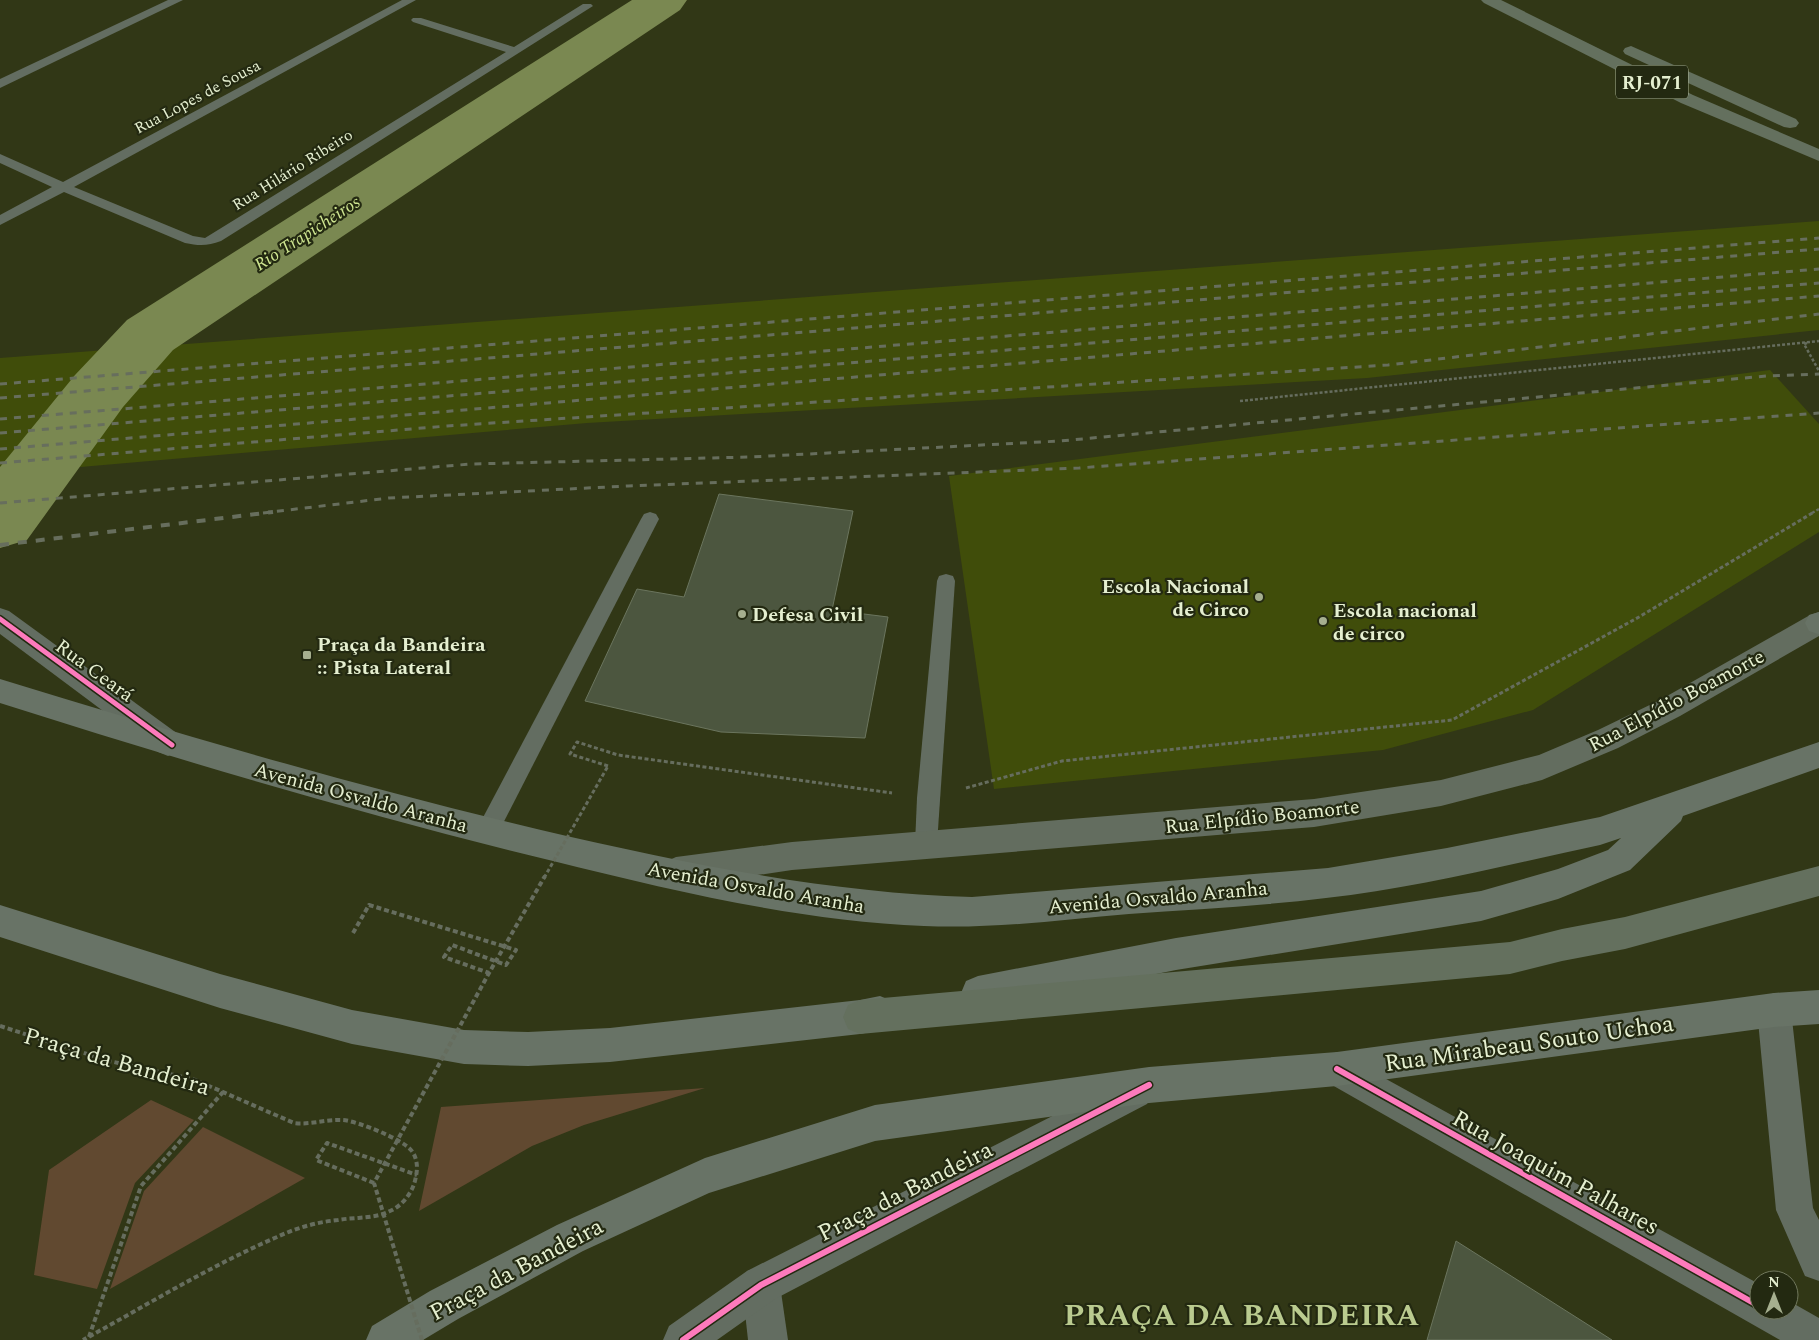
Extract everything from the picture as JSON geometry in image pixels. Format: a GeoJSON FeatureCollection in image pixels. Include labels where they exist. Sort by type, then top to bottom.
{"type":"FeatureCollection","features":[{"type":"Feature","properties":{"kind":"highway","name":"RJ-071"},"geometry":{"type":"LineString","coordinates":[[1489,0],[1687,99],[1819,156]]}},
{"type":"Feature","properties":{"kind":"highway","name":"RJ-071"},"geometry":{"type":"LineString","coordinates":[[1617,44],[1804,130]]}},
{"type":"Feature","properties":{"kind":"highway"},"geometry":{"type":"LineString","coordinates":[[860,1017],[1510,958],[1625,932],[1819,881]]}},
{"type":"Feature","properties":{"kind":"main road","name":"Rua Elpídio Boamorte"},"geometry":{"type":"LineString","coordinates":[[667,873],[792,856],[1314,813],[1450,790],[1542,767],[1608,739],[1670,708],[1819,623]]}},
{"type":"Feature","properties":{"kind":"main road","name":"Avenida Osvaldo Aranha"},"geometry":{"type":"LineString","coordinates":[[0,691],[172,745],[487,832],[667,873],[814,901],[920,912],[972,912],[1328,883],[1447,863],[1600,831],[1819,755]]}},
{"type":"Feature","properties":{"kind":"main road"},"geometry":{"type":"LineString","coordinates":[[0,921],[220,992],[352,1027],[464,1048],[528,1050],[610,1044],[860,1017],[1176,954],[1481,906],[1558,884],[1619,860],[1675,806]]}},
{"type":"Feature","properties":{"kind":"main road","name":"Rua Mirabeau Souto Uchoa"},"geometry":{"type":"LineString","coordinates":[[1149,1085],[1337,1069],[1774,1010],[1819,1007]]}},
{"type":"Feature","properties":{"kind":"main road","name":"Praça da Bandeira"},"geometry":{"type":"LineString","coordinates":[[386,1340],[444,1306],[570,1238],[706,1176],[876,1123],[1149,1085]]}},
{"type":"Feature","properties":{"kind":"street","name":"Rua Ceará"},"geometry":{"type":"LineString","coordinates":[[0,619],[172,745]]}},
{"type":"Feature","properties":{"kind":"street"},"geometry":{"type":"LineString","coordinates":[[1774,1010],[1795,1210],[1819,1262]]}},
{"type":"Feature","properties":{"kind":"street","name":"Rua Joaquim Palhares"},"geometry":{"type":"LineString","coordinates":[[1337,1069],[1749,1300]]}},
{"type":"Feature","properties":{"kind":"street","name":"Praça da Bandeira"},"geometry":{"type":"LineString","coordinates":[[683,1340],[760,1285],[1149,1085]]}},
{"type":"Feature","properties":{"kind":"street"},"geometry":{"type":"LineString","coordinates":[[760,1285],[768,1340]]}},
{"type":"Feature","properties":{"kind":"street"},"geometry":{"type":"LineString","coordinates":[[1784,1320],[1819,1340]]}},
{"type":"Feature","properties":{"kind":"lane"},"geometry":{"type":"LineString","coordinates":[[0,84],[177,0]]}},
{"type":"Feature","properties":{"kind":"lane","name":"Rua Lopes de Sousa"},"geometry":{"type":"LineString","coordinates":[[0,221],[410,0]]}},
{"type":"Feature","properties":{"kind":"lane","name":"Rua Hilário Ribeiro"},"geometry":{"type":"LineString","coordinates":[[0,158],[63,187],[190,240],[206,242],[216,238],[587,6]]}},
{"type":"Feature","properties":{"kind":"lane"},"geometry":{"type":"LineString","coordinates":[[417,20],[515,51]]}},
{"type":"Feature","properties":{"kind":"lane"},"geometry":{"type":"LineString","coordinates":[[487,832],[650,519]]}},
{"type":"Feature","properties":{"kind":"lane"},"geometry":{"type":"LineString","coordinates":[[926,844],[946,581]]}},
{"type":"Feature","properties":{"kind":"path"},"geometry":{"type":"LineString","coordinates":[[1819,341],[1804,344],[1819,371]]}},
{"type":"Feature","properties":{"kind":"path"},"geometry":{"type":"LineString","coordinates":[[1240,401],[1819,341]]}},
{"type":"Feature","properties":{"kind":"path"},"geometry":{"type":"LineString","coordinates":[[422,1340],[374,1183],[489,973],[608,766],[570,754],[577,742],[618,755],[928,798],[1062,761],[1452,720],[1639,617],[1819,509]]}},
{"type":"Feature","properties":{"kind":"path"},"geometry":{"type":"LineString","coordinates":[[353,932],[369,905],[516,950],[506,965],[452,945],[444,956],[489,973]]}},
{"type":"Feature","properties":{"kind":"path"},"geometry":{"type":"LineString","coordinates":[[89,1337],[141,1186],[223,1092]]}},
{"type":"Feature","properties":{"kind":"path"},"geometry":{"type":"LineString","coordinates":[[83,1340],[183,1284],[288,1232],[317,1223],[369,1217],[392,1211],[410,1193],[417,1175],[327,1143],[316,1160],[374,1183]]}},
{"type":"Feature","properties":{"kind":"shaded area"},"geometry":{"type":"Polygon","coordinates":[[[1819,221],[1819,330],[1367,378],[587,423],[0,474],[0,358],[1819,221]]]}},
{"type":"Feature","properties":{"kind":"shaded area","name":"Escola nacional de circo"},"geometry":{"type":"Polygon","coordinates":[[[1770,370],[1819,424],[1819,532],[1533,710],[1383,750],[994,789],[949,476],[1770,370]]]}},
{"type":"Feature","properties":{"kind":"shaded area"},"geometry":{"type":"Polygon","coordinates":[[[705,1088],[584,1125],[532,1146],[419,1211],[441,1107],[705,1088]]]}},
{"type":"Feature","properties":{"kind":"shaded area"},"geometry":{"type":"Polygon","coordinates":[[[151,1100],[194,1120],[135,1183],[97,1289],[34,1275],[49,1170],[151,1100]]]}},
{"type":"Feature","properties":{"kind":"shaded area"},"geometry":{"type":"Polygon","coordinates":[[[203,1127],[305,1178],[110,1289],[144,1191],[203,1127]]]}},
{"type":"Feature","properties":{"kind":"building","name":"Defesa Civil"},"geometry":{"type":"Polygon","coordinates":[[[719,494],[853,511],[832,610],[888,617],[865,738],[721,732],[585,701],[637,589],[684,597],[719,494]]]}},
{"type":"Feature","properties":{"kind":"building"},"geometry":{"type":"Polygon","coordinates":[[[1456,1241],[1612,1340],[1427,1340],[1456,1241]]]}},
{"type":"Feature","properties":{"kind":"waterway","name":"Rio Trapicheiros"},"geometry":{"type":"LineString","coordinates":[[0,520],[99,391],[150,335],[664,0]]}},
{"type":"Feature","properties":{"kind":"railway"},"geometry":{"type":"LineString","coordinates":[[0,384],[1819,238]]}},
{"type":"Feature","properties":{"kind":"railway"},"geometry":{"type":"LineString","coordinates":[[0,398],[1819,249]]}},
{"type":"Feature","properties":{"kind":"railway"},"geometry":{"type":"LineString","coordinates":[[0,419],[1819,269]]}},
{"type":"Feature","properties":{"kind":"railway"},"geometry":{"type":"LineString","coordinates":[[0,433],[1819,283]]}},
{"type":"Feature","properties":{"kind":"railway"},"geometry":{"type":"LineString","coordinates":[[0,449],[1819,296]]}},
{"type":"Feature","properties":{"kind":"railway"},"geometry":{"type":"LineString","coordinates":[[0,463],[447,426],[1388,365],[1819,314]]}},
{"type":"Feature","properties":{"kind":"railway"},"geometry":{"type":"LineString","coordinates":[[0,503],[471,464],[750,457],[1060,441],[1766,376],[1819,374]]}},
{"type":"Feature","properties":{"kind":"railway"},"geometry":{"type":"LineString","coordinates":[[263,513],[389,498],[628,486],[1079,468],[1819,413]]}},
{"type":"Feature","properties":{"kind":"railway"},"geometry":{"type":"LineString","coordinates":[[0,545],[273,512]]}},
{"type":"Feature","properties":{"kind":"cycle path"},"geometry":{"type":"LineString","coordinates":[[0,619],[172,745]]}},
{"type":"Feature","properties":{"kind":"cycle path"},"geometry":{"type":"LineString","coordinates":[[1337,1069],[1749,1300]]}},
{"type":"Feature","properties":{"kind":"cycle path"},"geometry":{"type":"LineString","coordinates":[[683,1340],[761,1285],[1149,1085]]}},
{"type":"Feature","properties":{"kind":"place","name":"Escola Nacional de Circo"},"geometry":{"type":"Point","coordinates":[1259,597]}},
{"type":"Feature","properties":{"kind":"place","name":"Defesa Civil"},"geometry":{"type":"Point","coordinates":[742,614]}},
{"type":"Feature","properties":{"kind":"place","name":"Escola nacional de circo"},"geometry":{"type":"Point","coordinates":[1323,621]}},
{"type":"Feature","properties":{"kind":"place","name":"Praça da Bandeira :: Pista Lateral"},"geometry":{"type":"Point","coordinates":[307,655]}},
{"type":"Feature","properties":{"kind":"district","name":"PRAÇA DA BANDEIRA"},"geometry":{"type":"Point","coordinates":[1242,1315]}}]}
